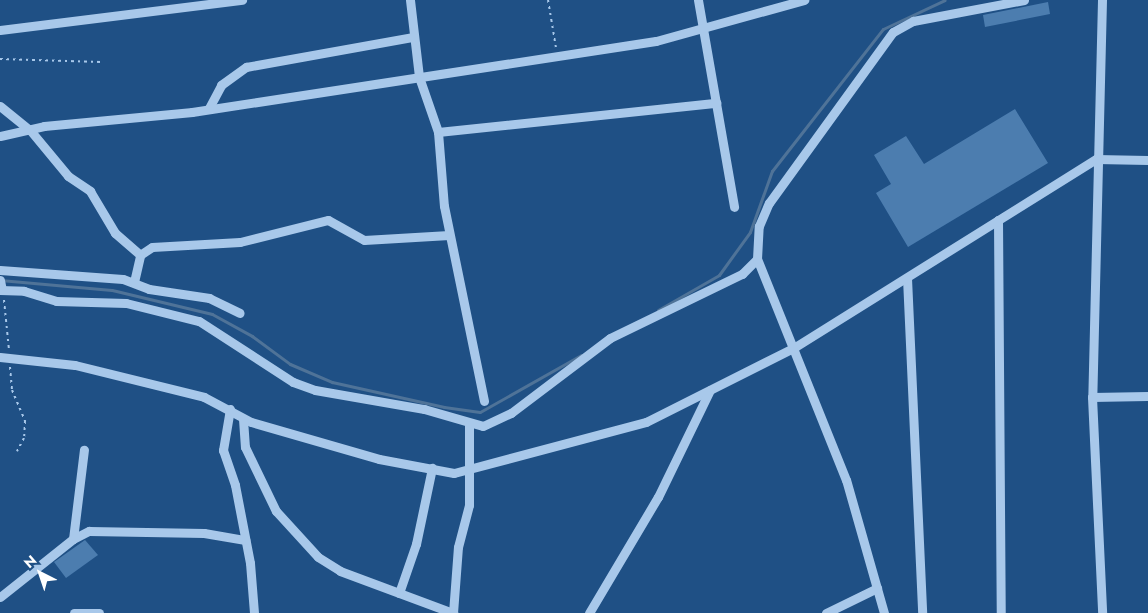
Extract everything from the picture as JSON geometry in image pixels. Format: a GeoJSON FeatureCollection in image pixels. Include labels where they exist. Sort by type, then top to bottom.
{"type":"FeatureCollection","features":[{"type":"Feature","properties":{"kind":"street"},"geometry":{"type":"LineString","coordinates":[[0,30],[242,0]]}},
{"type":"Feature","properties":{"kind":"street"},"geometry":{"type":"LineString","coordinates":[[410,0],[419,77],[438,132],[449,235],[484,401]]}},
{"type":"Feature","properties":{"kind":"street"},"geometry":{"type":"LineString","coordinates":[[698,0],[734,207]]}},
{"type":"Feature","properties":{"kind":"street"},"geometry":{"type":"LineString","coordinates":[[0,136],[30,130],[209,108],[556,55],[704,29],[804,0]]}},
{"type":"Feature","properties":{"kind":"street"},"geometry":{"type":"LineString","coordinates":[[884,613],[846,480],[795,346],[757,259],[759,226],[769,203],[893,32],[913,21],[1024,0]]}},
{"type":"Feature","properties":{"kind":"street"},"geometry":{"type":"LineString","coordinates":[[1102,0],[1096,159],[1092,397],[1102,613]]}},
{"type":"Feature","properties":{"kind":"street"},"geometry":{"type":"LineString","coordinates":[[209,108],[221,85],[246,66],[413,37]]}},
{"type":"Feature","properties":{"kind":"street"},"geometry":{"type":"LineString","coordinates":[[438,132],[716,103]]}},
{"type":"Feature","properties":{"kind":"street"},"geometry":{"type":"LineString","coordinates":[[0,106],[30,130],[68,176],[90,191],[115,233],[140,255]]}},
{"type":"Feature","properties":{"kind":"street"},"geometry":{"type":"LineString","coordinates":[[4,357],[75,365],[210,398],[243,418],[379,459],[454,472],[468,466],[639,424],[795,346],[1096,159],[1148,160]]}},
{"type":"Feature","properties":{"kind":"street"},"geometry":{"type":"LineString","coordinates":[[140,255],[163,245],[223,245],[266,238],[332,220],[364,240],[449,235]]}},
{"type":"Feature","properties":{"kind":"street"},"geometry":{"type":"LineString","coordinates":[[998,220],[1002,613]]}},
{"type":"Feature","properties":{"kind":"street"},"geometry":{"type":"LineString","coordinates":[[134,282],[140,255]]}},
{"type":"Feature","properties":{"kind":"street"},"geometry":{"type":"LineString","coordinates":[[0,280],[1,290],[24,291],[56,301],[126,303],[199,321],[293,382],[315,390],[424,409],[469,425],[483,426],[504,416],[610,338],[742,274],[757,259]]}},
{"type":"Feature","properties":{"kind":"street"},"geometry":{"type":"LineString","coordinates":[[0,270],[29,268],[66,277],[134,282],[149,289],[210,298],[240,313]]}},
{"type":"Feature","properties":{"kind":"street"},"geometry":{"type":"LineString","coordinates":[[907,278],[922,613]]}},
{"type":"Feature","properties":{"kind":"street"},"geometry":{"type":"LineString","coordinates":[[589,613],[658,497],[710,390]]}},
{"type":"Feature","properties":{"kind":"street"},"geometry":{"type":"LineString","coordinates":[[1092,397],[1148,396]]}},
{"type":"Feature","properties":{"kind":"street"},"geometry":{"type":"LineString","coordinates":[[230,409],[223,450],[235,485],[245,540],[254,613]]}},
{"type":"Feature","properties":{"kind":"street"},"geometry":{"type":"LineString","coordinates":[[243,418],[245,447],[276,511],[293,533],[340,571],[453,613],[458,546],[469,505],[469,425]]}},
{"type":"Feature","properties":{"kind":"street"},"geometry":{"type":"LineString","coordinates":[[73,539],[84,450]]}},
{"type":"Feature","properties":{"kind":"street"},"geometry":{"type":"LineString","coordinates":[[399,594],[416,544],[432,468]]}},
{"type":"Feature","properties":{"kind":"street"},"geometry":{"type":"LineString","coordinates":[[0,597],[73,539],[89,531],[204,533],[245,540]]}},
{"type":"Feature","properties":{"kind":"street"},"geometry":{"type":"LineString","coordinates":[[826,613],[877,588]]}},
{"type":"Feature","properties":{"kind":"street"},"geometry":{"type":"LineString","coordinates":[[74,613],[99,613]]}},
{"type":"Feature","properties":{"kind":"path"},"geometry":{"type":"LineString","coordinates":[[548,0],[556,55]]}},
{"type":"Feature","properties":{"kind":"path"},"geometry":{"type":"LineString","coordinates":[[0,59],[101,62]]}},
{"type":"Feature","properties":{"kind":"path"},"geometry":{"type":"LineString","coordinates":[[1,290],[4,357],[12,390],[25,422],[24,438],[16,452]]}},
{"type":"Feature","properties":{"kind":"building"},"geometry":{"type":"Polygon","coordinates":[[[1048,2],[1050,14],[985,27],[983,15],[1048,2]]]}},
{"type":"Feature","properties":{"kind":"building"},"geometry":{"type":"Polygon","coordinates":[[[1015,109],[1048,163],[908,247],[876,193],[891,184],[874,155],[906,136],[924,164],[1015,109]]]}},
{"type":"Feature","properties":{"kind":"building"},"geometry":{"type":"Polygon","coordinates":[[[85,540],[98,555],[66,578],[54,562],[85,540]]]}},
{"type":"Feature","properties":{"kind":"waterway"},"geometry":{"type":"LineString","coordinates":[[658,310],[719,275],[750,232],[772,171],[883,29],[945,0]]}},
{"type":"Feature","properties":{"kind":"waterway"},"geometry":{"type":"LineString","coordinates":[[0,280],[112,290],[212,314],[252,336],[290,364],[332,382],[444,407],[480,412],[581,355]]}}]}
